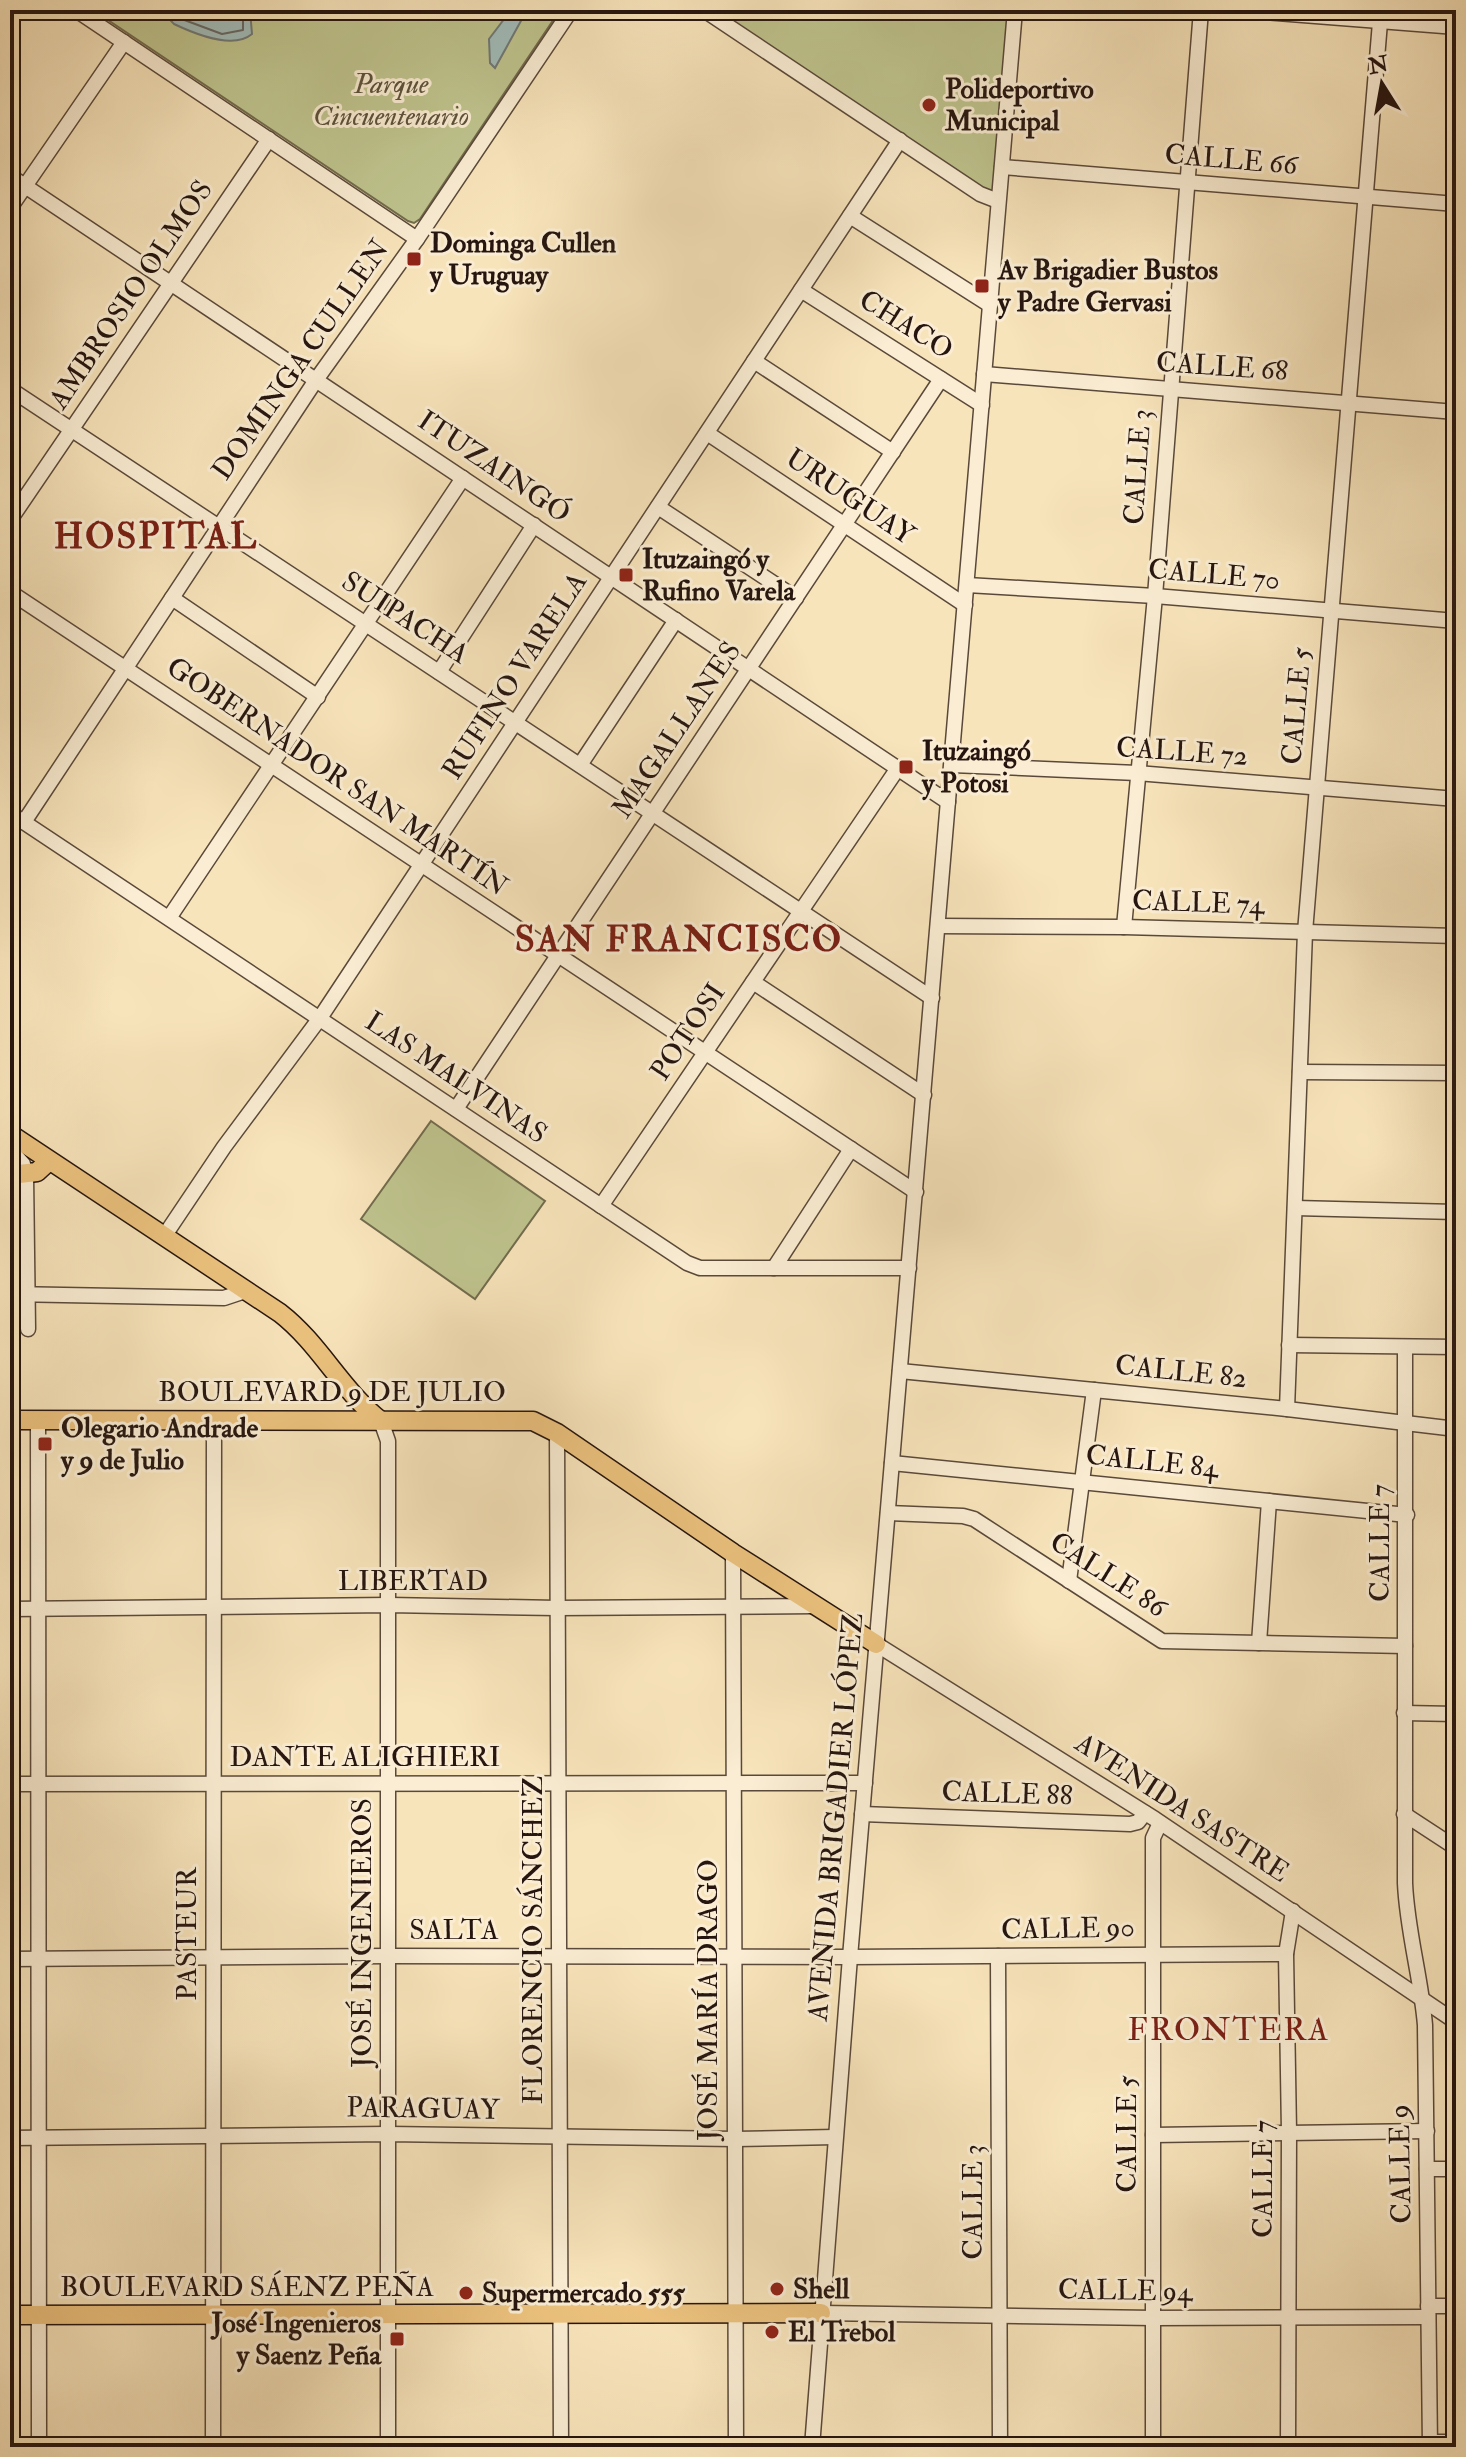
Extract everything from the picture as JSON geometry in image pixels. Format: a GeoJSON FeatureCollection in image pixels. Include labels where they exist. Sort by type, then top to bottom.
{"type":"FeatureCollection","features":[{"type":"Feature","properties":{"kind":"main road"},"geometry":{"type":"LineString","coordinates":[[15,1147],[49,1161],[248,1290],[296,1326],[358,1403],[381,1421]]}},
{"type":"Feature","properties":{"kind":"main road"},"geometry":{"type":"LineString","coordinates":[[18,1175],[37,1172],[49,1161]]}},
{"type":"Feature","properties":{"kind":"main road","name":"BOULEVARD 9 DE JULIO"},"geometry":{"type":"LineString","coordinates":[[10,1420],[533,1421],[557,1433],[733,1553],[876,1644]]}},
{"type":"Feature","properties":{"kind":"main road","name":"BOULEVARD SÁENZ PEÑA"},"geometry":{"type":"LineString","coordinates":[[10,2315],[821,2313]]}},
{"type":"Feature","properties":{"kind":"street"},"geometry":{"type":"LineString","coordinates":[[76,10],[417,239]]}},
{"type":"Feature","properties":{"kind":"street","name":"DOMINGA CULLEN"},"geometry":{"type":"LineString","coordinates":[[24,822],[316,380],[417,239],[571,10]]}},
{"type":"Feature","properties":{"kind":"street"},"geometry":{"type":"LineString","coordinates":[[704,10],[980,194],[998,201]]}},
{"type":"Feature","properties":{"kind":"street","name":"AVENIDA BRIGADIER LÓPEZ"},"geometry":{"type":"LineString","coordinates":[[812,2447],[876,1644],[1015,10]]}},
{"type":"Feature","properties":{"kind":"street","name":"CALLE 3"},"geometry":{"type":"LineString","coordinates":[[1124,927],[1155,596],[1201,10]]}},
{"type":"Feature","properties":{"kind":"street"},"geometry":{"type":"LineString","coordinates":[[1239,10],[1380,16],[1456,27]]}},
{"type":"Feature","properties":{"kind":"street","name":"CALLE 5"},"geometry":{"type":"LineString","coordinates":[[1287,1409],[1305,932],[1380,16]]}},
{"type":"Feature","properties":{"kind":"street"},"geometry":{"type":"LineString","coordinates":[[10,208],[124,42]]}},
{"type":"Feature","properties":{"kind":"street","name":"AMBROSIO OLMOS"},"geometry":{"type":"LineString","coordinates":[[10,520],[269,139]]}},
{"type":"Feature","properties":{"kind":"street","name":"RUFINO VARELA"},"geometry":{"type":"LineString","coordinates":[[165,1235],[224,1147],[320,1018],[900,140]]}},
{"type":"Feature","properties":{"kind":"street","name":"CALLE 66"},"geometry":{"type":"LineString","coordinates":[[1002,167],[1456,204]]}},
{"type":"Feature","properties":{"kind":"street","name":"ITUZAINGÓ"},"geometry":{"type":"LineString","coordinates":[[10,176],[948,802]]}},
{"type":"Feature","properties":{"kind":"street"},"geometry":{"type":"LineString","coordinates":[[850,216],[990,305]]}},
{"type":"Feature","properties":{"kind":"street","name":"CHACO"},"geometry":{"type":"LineString","coordinates":[[801,290],[982,405]]}},
{"type":"Feature","properties":{"kind":"street"},"geometry":{"type":"LineString","coordinates":[[754,361],[893,452]]}},
{"type":"Feature","properties":{"kind":"street","name":"CALLE 68"},"geometry":{"type":"LineString","coordinates":[[984,374],[1456,412]]}},
{"type":"Feature","properties":{"kind":"street","name":"MAGALLANES"},"geometry":{"type":"LineString","coordinates":[[456,1109],[941,379]]}},
{"type":"Feature","properties":{"kind":"street","name":"SUIPACHA"},"geometry":{"type":"LineString","coordinates":[[10,389],[932,998]]}},
{"type":"Feature","properties":{"kind":"street","name":"URUGUAY"},"geometry":{"type":"LineString","coordinates":[[707,433],[965,605]]}},
{"type":"Feature","properties":{"kind":"street"},"geometry":{"type":"LineString","coordinates":[[169,918],[463,478]]}},
{"type":"Feature","properties":{"kind":"street"},"geometry":{"type":"LineString","coordinates":[[658,507],[796,598]]}},
{"type":"Feature","properties":{"kind":"street"},"geometry":{"type":"LineString","coordinates":[[439,672],[534,525]]}},
{"type":"Feature","properties":{"kind":"street","name":"CALLE 70"},"geometry":{"type":"LineString","coordinates":[[967,585],[1155,596],[1456,621]]}},
{"type":"Feature","properties":{"kind":"street","name":"GOBERNADOR SAN MARTÍN"},"geometry":{"type":"LineString","coordinates":[[10,592],[916,1192]]}},
{"type":"Feature","properties":{"kind":"street"},"geometry":{"type":"LineString","coordinates":[[172,598],[318,697]]}},
{"type":"Feature","properties":{"kind":"street"},"geometry":{"type":"LineString","coordinates":[[580,765],[676,620]]}},
{"type":"Feature","properties":{"kind":"street","name":"CALLE 72"},"geometry":{"type":"LineString","coordinates":[[952,765],[1137,773],[1456,799]]}},
{"type":"Feature","properties":{"kind":"street","name":"POTOSI"},"geometry":{"type":"LineString","coordinates":[[601,1206],[898,768]]}},
{"type":"Feature","properties":{"kind":"street","name":"LAS MALVINAS"},"geometry":{"type":"LineString","coordinates":[[10,813],[687,1263],[700,1268],[909,1268]]}},
{"type":"Feature","properties":{"kind":"street","name":"CALLE 74"},"geometry":{"type":"LineString","coordinates":[[938,926],[1124,927],[1456,936]]}},
{"type":"Feature","properties":{"kind":"street"},"geometry":{"type":"LineString","coordinates":[[753,982],[924,1095]]}},
{"type":"Feature","properties":{"kind":"street"},"geometry":{"type":"LineString","coordinates":[[1300,1072],[1456,1073]]}},
{"type":"Feature","properties":{"kind":"street"},"geometry":{"type":"LineString","coordinates":[[15,1147],[23,1164],[18,1175],[28,1329]]}},
{"type":"Feature","properties":{"kind":"street"},"geometry":{"type":"LineString","coordinates":[[774,1268],[851,1149]]}},
{"type":"Feature","properties":{"kind":"street"},"geometry":{"type":"LineString","coordinates":[[1295,1208],[1456,1212]]}},
{"type":"Feature","properties":{"kind":"street"},"geometry":{"type":"LineString","coordinates":[[10,1294],[224,1298],[248,1290]]}},
{"type":"Feature","properties":{"kind":"street"},"geometry":{"type":"LineString","coordinates":[[1289,1345],[1456,1347]]}},
{"type":"Feature","properties":{"kind":"street","name":"CALLE 7"},"geometry":{"type":"LineString","coordinates":[[1405,1347],[1405,1883]]}},
{"type":"Feature","properties":{"kind":"street","name":"CALLE 82"},"geometry":{"type":"LineString","coordinates":[[900,1371],[1456,1429]]}},
{"type":"Feature","properties":{"kind":"street"},"geometry":{"type":"LineString","coordinates":[[1069,1581],[1094,1390]]}},
{"type":"Feature","properties":{"kind":"street"},"geometry":{"type":"LineString","coordinates":[[38,1420],[39,2447]]}},
{"type":"Feature","properties":{"kind":"street","name":"JOSÉ INGENIEROS"},"geometry":{"type":"LineString","coordinates":[[381,1421],[388,1441],[388,2447]]}},
{"type":"Feature","properties":{"kind":"street","name":"PASTEUR"},"geometry":{"type":"LineString","coordinates":[[213,2447],[214,1422]]}},
{"type":"Feature","properties":{"kind":"street","name":"FLORENCIO SÁNCHEZ"},"geometry":{"type":"LineString","coordinates":[[557,1433],[561,2447]]}},
{"type":"Feature","properties":{"kind":"street","name":"CALLE 84"},"geometry":{"type":"LineString","coordinates":[[892,1463],[1407,1515]]}},
{"type":"Feature","properties":{"kind":"street"},"geometry":{"type":"LineString","coordinates":[[1259,1643],[1269,1501]]}},
{"type":"Feature","properties":{"kind":"street","name":"CALLE 86"},"geometry":{"type":"LineString","coordinates":[[888,1513],[974,1519],[1162,1641],[1405,1646]]}},
{"type":"Feature","properties":{"kind":"street","name":"JOSÉ MARÍA DRAGO"},"geometry":{"type":"LineString","coordinates":[[733,1553],[736,2447]]}},
{"type":"Feature","properties":{"kind":"street","name":"LIBERTAD"},"geometry":{"type":"LineString","coordinates":[[10,1609],[389,1605],[557,1608],[816,1606]]}},
{"type":"Feature","properties":{"kind":"street","name":"AVENIDA SASTRE"},"geometry":{"type":"LineString","coordinates":[[876,1644],[1145,1813],[1456,2022]]}},
{"type":"Feature","properties":{"kind":"street"},"geometry":{"type":"LineString","coordinates":[[1404,1713],[1456,1714]]}},
{"type":"Feature","properties":{"kind":"street","name":"DANTE ALIGHIERI"},"geometry":{"type":"LineString","coordinates":[[10,1784],[865,1783]]}},
{"type":"Feature","properties":{"kind":"street","name":"CALLE 88"},"geometry":{"type":"LineString","coordinates":[[862,1814],[1130,1824],[1138,1822],[1145,1813]]}},
{"type":"Feature","properties":{"kind":"street"},"geometry":{"type":"LineString","coordinates":[[1404,1814],[1456,1848]]}},
{"type":"Feature","properties":{"kind":"street","name":"CALLE 5"},"geometry":{"type":"LineString","coordinates":[[1153,2447],[1153,1838],[1160,1823]]}},
{"type":"Feature","properties":{"kind":"street","name":"CALLE 9"},"geometry":{"type":"LineString","coordinates":[[1405,1883],[1406,1917],[1423,2001],[1430,2445]]}},
{"type":"Feature","properties":{"kind":"street","name":"CALLE 7"},"geometry":{"type":"LineString","coordinates":[[1288,2447],[1286,1954],[1293,1911]]}},
{"type":"Feature","properties":{"kind":"street","name":"CALLE 90"},"geometry":{"type":"LineString","coordinates":[[850,1957],[1286,1954]]}},
{"type":"Feature","properties":{"kind":"street","name":"CALLE 3"},"geometry":{"type":"LineString","coordinates":[[998,1956],[1000,2447]]}},
{"type":"Feature","properties":{"kind":"street","name":"SALTA"},"geometry":{"type":"LineString","coordinates":[[10,1959],[850,1957]]}},
{"type":"Feature","properties":{"kind":"street"},"geometry":{"type":"LineString","coordinates":[[1153,2135],[1427,2131]]}},
{"type":"Feature","properties":{"kind":"street","name":"PARAGUAY"},"geometry":{"type":"LineString","coordinates":[[10,2138],[388,2134],[735,2139],[835,2137]]}},
{"type":"Feature","properties":{"kind":"street"},"geometry":{"type":"LineString","coordinates":[[1427,2169],[1456,2169]]}},
{"type":"Feature","properties":{"kind":"street","name":"CALLE 94"},"geometry":{"type":"LineString","coordinates":[[821,2313],[1289,2318],[1428,2311],[1456,2306]]}},
{"type":"Feature","properties":{"kind":"street"},"geometry":{"type":"LineString","coordinates":[[1430,2445],[1456,2442]]}},
{"type":"Feature","properties":{"kind":"green space","name":"Parque Cincuentenario"},"geometry":{"type":"Polygon","coordinates":[[[93,10],[560,10],[420,219],[414,223],[93,10]]]}},
{"type":"Feature","properties":{"kind":"green space","name":"Polideportivo Municipal"},"geometry":{"type":"Polygon","coordinates":[[[706,10],[1015,10],[998,201],[706,10]]]}},
{"type":"Feature","properties":{"kind":"green space"},"geometry":{"type":"Polygon","coordinates":[[[431,1121],[545,1201],[475,1299],[361,1219],[431,1121]]]}},
{"type":"Feature","properties":{"kind":"water"},"geometry":{"type":"Polygon","coordinates":[[[171,10],[250,10],[252,34],[235,41],[203,36],[174,24],[170,20],[171,10]]]}},
{"type":"Feature","properties":{"kind":"water"},"geometry":{"type":"Polygon","coordinates":[[[511,10],[527,10],[495,68],[490,63],[489,39],[511,10]]]}},
{"type":"Feature","properties":{"kind":"place","name":"Polideportivo Municipal"},"geometry":{"type":"Point","coordinates":[929,105]}},
{"type":"Feature","properties":{"kind":"place","name":"Dominga Cullen y Uruguay"},"geometry":{"type":"Point","coordinates":[414,259]}},
{"type":"Feature","properties":{"kind":"place","name":"Av Brigadier Bustos y Padre Gervasi"},"geometry":{"type":"Point","coordinates":[982,286]}},
{"type":"Feature","properties":{"kind":"place","name":"Ituzaingó y Rufino Varela"},"geometry":{"type":"Point","coordinates":[626,575]}},
{"type":"Feature","properties":{"kind":"place","name":"Ituzaingó y Potosi"},"geometry":{"type":"Point","coordinates":[906,767]}},
{"type":"Feature","properties":{"kind":"place","name":"Olegario Andrade y 9 de Julio"},"geometry":{"type":"Point","coordinates":[45,1444]}},
{"type":"Feature","properties":{"kind":"place","name":"Shell"},"geometry":{"type":"Point","coordinates":[777,2289]}},
{"type":"Feature","properties":{"kind":"place","name":"Supermercado 555"},"geometry":{"type":"Point","coordinates":[466,2293]}},
{"type":"Feature","properties":{"kind":"place","name":"El Trebol"},"geometry":{"type":"Point","coordinates":[772,2332]}},
{"type":"Feature","properties":{"kind":"place","name":"José Ingenieros y Saenz Peña"},"geometry":{"type":"Point","coordinates":[397,2339]}},
{"type":"Feature","properties":{"kind":"district","name":"HOSPITAL"},"geometry":{"type":"Point","coordinates":[156,536]}},
{"type":"Feature","properties":{"kind":"district","name":"SAN FRANCISCO"},"geometry":{"type":"Point","coordinates":[679,939]}},
{"type":"Feature","properties":{"kind":"district","name":"FRONTERA"},"geometry":{"type":"Point","coordinates":[1229,2030]}}]}
